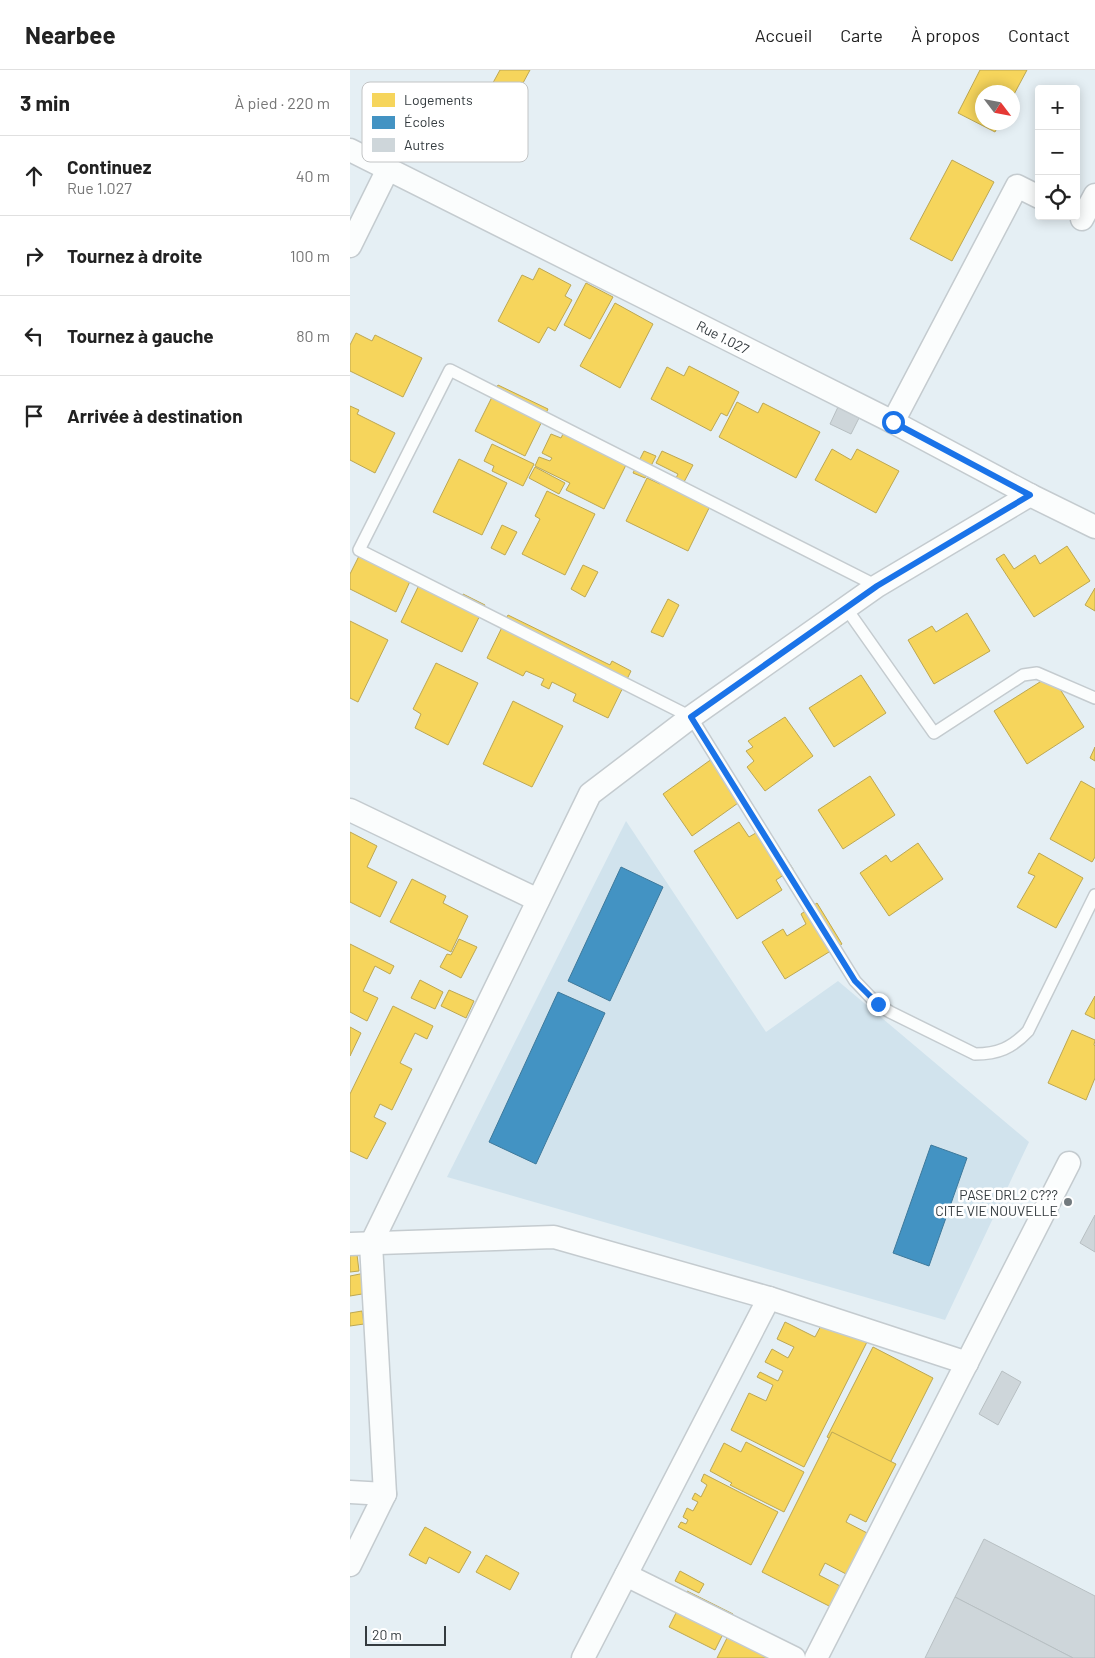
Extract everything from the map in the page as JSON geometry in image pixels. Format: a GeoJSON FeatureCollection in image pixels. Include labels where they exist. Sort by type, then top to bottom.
{"type":"FeatureCollection","features":[{"type":"Feature","properties":{"kind":"street","name":"Rue 1.027"},"geometry":{"type":"LineString","coordinates":[[350,150],[362,156]]}},
{"type":"Feature","properties":{"kind":"street","name":"Rue 1.027"},"geometry":{"type":"LineString","coordinates":[[374,162],[893,422],[1030,495],[1095,527]]}},
{"type":"Feature","properties":{"kind":"street"},"geometry":{"type":"LineString","coordinates":[[350,246],[388,169]]}},
{"type":"Feature","properties":{"kind":"street"},"geometry":{"type":"LineString","coordinates":[[893,422],[1017,186],[1035,195]]}},
{"type":"Feature","properties":{"kind":"street"},"geometry":{"type":"LineString","coordinates":[[1085,220],[1095,195]]}},
{"type":"Feature","properties":{"kind":"street"},"geometry":{"type":"LineString","coordinates":[[350,1565],[385,1494],[360,1244],[538,900],[590,794],[691,717],[877,586],[1030,495]]}},
{"type":"Feature","properties":{"kind":"street"},"geometry":{"type":"LineString","coordinates":[[350,810],[538,900]]}},
{"type":"Feature","properties":{"kind":"street"},"geometry":{"type":"LineString","coordinates":[[816,1658],[1069,1163]]}},
{"type":"Feature","properties":{"kind":"street"},"geometry":{"type":"LineString","coordinates":[[360,1244],[554,1237],[769,1298],[967,1363]]}},
{"type":"Feature","properties":{"kind":"street"},"geometry":{"type":"LineString","coordinates":[[583,1658],[769,1298]]}},
{"type":"Feature","properties":{"kind":"street"},"geometry":{"type":"LineString","coordinates":[[350,1492],[385,1494]]}},
{"type":"Feature","properties":{"kind":"street"},"geometry":{"type":"LineString","coordinates":[[626,1575],[794,1658]]}},
{"type":"Feature","properties":{"kind":"lane"},"geometry":{"type":"LineString","coordinates":[[877,586],[450,370],[360,550],[691,717],[855,981],[878,1004],[890,1012],[975,1054],[990,1054],[1005,1049],[1018,1042],[1028,1031],[1095,895]]}},
{"type":"Feature","properties":{"kind":"lane"},"geometry":{"type":"LineString","coordinates":[[846,608],[934,733],[1024,675],[1037,673],[1095,698]]}},
{"type":"Feature","properties":{"kind":"shaded area"},"geometry":{"type":"Polygon","coordinates":[[[626,821],[766,1032],[838,981],[1029,1142],[945,1320],[447,1177],[626,821]]]}},
{"type":"Feature","properties":{"kind":"building: Logements"},"geometry":{"type":"Polygon","coordinates":[[[500,70],[530,70],[524,82],[493,82],[500,70]]]}},
{"type":"Feature","properties":{"kind":"building: Logements"},"geometry":{"type":"Polygon","coordinates":[[[980,70],[1027,70],[1019,85],[975,85],[975,122],[958,113],[980,70]]]}},
{"type":"Feature","properties":{"kind":"building: Logements"},"geometry":{"type":"Polygon","coordinates":[[[952,160],[994,182],[952,261],[910,239],[952,160]]]}},
{"type":"Feature","properties":{"kind":"building: Logements"},"geometry":{"type":"Polygon","coordinates":[[[539,268],[571,285],[565,296],[572,300],[555,331],[548,327],[539,343],[498,321],[522,275],[533,280],[539,268]]]}},
{"type":"Feature","properties":{"kind":"building: Logements"},"geometry":{"type":"Polygon","coordinates":[[[586,283],[613,297],[590,339],[564,325],[586,283]]]}},
{"type":"Feature","properties":{"kind":"building: Logements"},"geometry":{"type":"Polygon","coordinates":[[[615,303],[653,324],[620,388],[580,366],[615,303]]]}},
{"type":"Feature","properties":{"kind":"building: Logements"},"geometry":{"type":"Polygon","coordinates":[[[356,333],[372,341],[375,335],[422,358],[403,397],[350,371],[350,345],[356,333]]]}},
{"type":"Feature","properties":{"kind":"building: Logements"},"geometry":{"type":"Polygon","coordinates":[[[689,366],[739,392],[727,416],[721,413],[711,431],[651,399],[667,367],[684,376],[689,366]]]}},
{"type":"Feature","properties":{"kind":"building: Logements"},"geometry":{"type":"Polygon","coordinates":[[[498,385],[548,409],[525,456],[475,431],[498,385]]]}},
{"type":"Feature","properties":{"kind":"building: Logements"},"geometry":{"type":"Polygon","coordinates":[[[737,402],[758,413],[763,403],[820,432],[796,478],[719,437],[737,402]]]}},
{"type":"Feature","properties":{"kind":"building: Logements"},"geometry":{"type":"Polygon","coordinates":[[[350,406],[359,410],[357,414],[395,433],[375,473],[350,460],[350,406]]]}},
{"type":"Feature","properties":{"kind":"building: Logements"},"geometry":{"type":"Polygon","coordinates":[[[567,426],[628,461],[604,509],[566,490],[570,483],[535,466],[539,457],[550,461],[552,458],[542,453],[551,434],[561,438],[567,426]]]}},
{"type":"Feature","properties":{"kind":"building: Logements"},"geometry":{"type":"Polygon","coordinates":[[[492,444],[534,464],[523,486],[492,471],[494,466],[484,461],[492,444]]]}},
{"type":"Feature","properties":{"kind":"building: Logements"},"geometry":{"type":"Polygon","coordinates":[[[832,449],[851,460],[857,449],[899,471],[876,513],[815,480],[832,449]]]}},
{"type":"Feature","properties":{"kind":"building: Logements"},"geometry":{"type":"Polygon","coordinates":[[[644,451],[656,456],[645,478],[633,473],[644,451]]]}},
{"type":"Feature","properties":{"kind":"building: Logements"},"geometry":{"type":"Polygon","coordinates":[[[662,451],[693,465],[684,482],[676,478],[678,474],[656,463],[662,451]]]}},
{"type":"Feature","properties":{"kind":"building: Logements"},"geometry":{"type":"Polygon","coordinates":[[[459,459],[507,483],[482,535],[433,512],[459,459]]]}},
{"type":"Feature","properties":{"kind":"building: Logements"},"geometry":{"type":"Polygon","coordinates":[[[535,467],[565,483],[559,494],[529,478],[535,467]]]}},
{"type":"Feature","properties":{"kind":"building: Logements"},"geometry":{"type":"Polygon","coordinates":[[[647,478],[660,484],[663,480],[711,504],[688,551],[626,521],[647,478]]]}},
{"type":"Feature","properties":{"kind":"building: Logements"},"geometry":{"type":"Polygon","coordinates":[[[547,491],[595,514],[565,575],[522,554],[540,519],[535,516],[547,491]]]}},
{"type":"Feature","properties":{"kind":"building: Logements"},"geometry":{"type":"Polygon","coordinates":[[[502,525],[517,532],[505,555],[491,548],[502,525]]]}},
{"type":"Feature","properties":{"kind":"building: Logements"},"geometry":{"type":"Polygon","coordinates":[[[1067,546],[1090,581],[1034,617],[996,559],[1004,554],[1014,569],[1035,555],[1040,564],[1067,546]]]}},
{"type":"Feature","properties":{"kind":"building: Logements"},"geometry":{"type":"Polygon","coordinates":[[[361,552],[412,577],[396,612],[350,589],[350,574],[361,552]]]}},
{"type":"Feature","properties":{"kind":"building: Logements"},"geometry":{"type":"Polygon","coordinates":[[[583,565],[598,572],[585,597],[571,589],[583,565]]]}},
{"type":"Feature","properties":{"kind":"building: Logements"},"geometry":{"type":"Polygon","coordinates":[[[421,581],[460,601],[463,594],[485,605],[462,652],[401,622],[421,581]]]}},
{"type":"Feature","properties":{"kind":"building: Logements"},"geometry":{"type":"Polygon","coordinates":[[[1095,588],[1095,611],[1085,605],[1095,588]]]}},
{"type":"Feature","properties":{"kind":"building: Logements"},"geometry":{"type":"Polygon","coordinates":[[[668,599],[679,605],[663,637],[651,632],[668,599]]]}},
{"type":"Feature","properties":{"kind":"building: Logements"},"geometry":{"type":"Polygon","coordinates":[[[967,613],[990,651],[934,684],[908,640],[932,626],[936,632],[967,613]]]}},
{"type":"Feature","properties":{"kind":"building: Logements"},"geometry":{"type":"Polygon","coordinates":[[[508,615],[610,665],[612,661],[631,671],[608,718],[573,701],[576,694],[552,682],[549,689],[541,685],[544,679],[526,671],[523,676],[487,658],[508,615]]]}},
{"type":"Feature","properties":{"kind":"building: Logements"},"geometry":{"type":"Polygon","coordinates":[[[350,621],[388,640],[358,702],[350,698],[350,621]]]}},
{"type":"Feature","properties":{"kind":"building: Logements"},"geometry":{"type":"Polygon","coordinates":[[[436,663],[478,683],[448,745],[415,728],[421,714],[413,709],[436,663]]]}},
{"type":"Feature","properties":{"kind":"building: Logements"},"geometry":{"type":"Polygon","coordinates":[[[861,675],[886,713],[834,747],[809,708],[861,675]]]}},
{"type":"Feature","properties":{"kind":"building: Logements"},"geometry":{"type":"Polygon","coordinates":[[[1051,675],[1084,727],[1027,764],[994,711],[1051,675]]]}},
{"type":"Feature","properties":{"kind":"building: Logements"},"geometry":{"type":"Polygon","coordinates":[[[513,701],[563,726],[532,787],[483,764],[513,701]]]}},
{"type":"Feature","properties":{"kind":"building: Logements"},"geometry":{"type":"Polygon","coordinates":[[[785,717],[813,756],[765,791],[747,767],[754,761],[746,751],[753,747],[748,741],[785,717]]]}},
{"type":"Feature","properties":{"kind":"building: Logements"},"geometry":{"type":"Polygon","coordinates":[[[1095,747],[1095,761],[1090,758],[1095,747]]]}},
{"type":"Feature","properties":{"kind":"building: Logements"},"geometry":{"type":"Polygon","coordinates":[[[716,756],[745,798],[692,836],[663,794],[716,756]]]}},
{"type":"Feature","properties":{"kind":"building: Logements"},"geometry":{"type":"Polygon","coordinates":[[[870,776],[895,815],[843,849],[818,810],[870,776]]]}},
{"type":"Feature","properties":{"kind":"building: Logements"},"geometry":{"type":"Polygon","coordinates":[[[1081,781],[1095,789],[1095,857],[1092,862],[1050,839],[1081,781]]]}},
{"type":"Feature","properties":{"kind":"building: Logements"},"geometry":{"type":"Polygon","coordinates":[[[739,822],[749,837],[766,827],[793,869],[776,880],[782,890],[737,919],[694,851],[739,822]]]}},
{"type":"Feature","properties":{"kind":"building: Logements"},"geometry":{"type":"Polygon","coordinates":[[[350,832],[377,846],[367,867],[397,882],[380,917],[350,902],[350,832]]]}},
{"type":"Feature","properties":{"kind":"building: Logements"},"geometry":{"type":"Polygon","coordinates":[[[918,843],[943,879],[889,916],[860,873],[886,855],[891,862],[918,843]]]}},
{"type":"Feature","properties":{"kind":"building: Logements"},"geometry":{"type":"Polygon","coordinates":[[[1039,853],[1083,878],[1056,928],[1017,907],[1035,876],[1028,873],[1039,853]]]}},
{"type":"Feature","properties":{"kind":"building: Logements"},"geometry":{"type":"Polygon","coordinates":[[[412,879],[446,896],[443,903],[468,916],[451,952],[390,922],[412,879]]]}},
{"type":"Feature","properties":{"kind":"building: Logements"},"geometry":{"type":"Polygon","coordinates":[[[817,903],[842,944],[785,979],[762,942],[783,929],[787,936],[806,924],[801,914],[817,903]]]}},
{"type":"Feature","properties":{"kind":"building: Logements"},"geometry":{"type":"Polygon","coordinates":[[[459,939],[477,947],[461,978],[440,967],[447,954],[451,955],[459,939]]]}},
{"type":"Feature","properties":{"kind":"building: Logements"},"geometry":{"type":"Polygon","coordinates":[[[350,944],[394,966],[390,974],[375,966],[363,991],[378,998],[367,1021],[350,1012],[350,944]]]}},
{"type":"Feature","properties":{"kind":"building: Logements"},"geometry":{"type":"Polygon","coordinates":[[[420,980],[443,992],[435,1009],[411,998],[420,980]]]}},
{"type":"Feature","properties":{"kind":"building: Logements"},"geometry":{"type":"Polygon","coordinates":[[[449,990],[474,1001],[466,1018],[441,1006],[449,990]]]}},
{"type":"Feature","properties":{"kind":"building: Logements"},"geometry":{"type":"Polygon","coordinates":[[[1095,996],[1095,1019],[1085,1014],[1095,996]]]}},
{"type":"Feature","properties":{"kind":"building: Logements"},"geometry":{"type":"Polygon","coordinates":[[[393,1006],[433,1026],[427,1039],[415,1033],[400,1063],[412,1069],[392,1110],[380,1104],[374,1117],[386,1123],[367,1159],[350,1151],[350,1094],[393,1006]]]}},
{"type":"Feature","properties":{"kind":"building: Logements"},"geometry":{"type":"Polygon","coordinates":[[[350,1027],[361,1033],[350,1056],[350,1027]]]}},
{"type":"Feature","properties":{"kind":"building: Logements"},"geometry":{"type":"Polygon","coordinates":[[[1072,1030],[1095,1040],[1095,1078],[1086,1100],[1048,1083],[1072,1030]]]}},
{"type":"Feature","properties":{"kind":"building: Logements"},"geometry":{"type":"Polygon","coordinates":[[[355,1238],[359,1271],[350,1272],[350,1239],[355,1238]]]}},
{"type":"Feature","properties":{"kind":"building: Logements"},"geometry":{"type":"Polygon","coordinates":[[[365,1273],[368,1293],[350,1296],[350,1276],[365,1273]]]}},
{"type":"Feature","properties":{"kind":"building: Logements"},"geometry":{"type":"Polygon","coordinates":[[[362,1311],[364,1324],[350,1326],[350,1313],[362,1311]]]}},
{"type":"Feature","properties":{"kind":"building: Logements"},"geometry":{"type":"Polygon","coordinates":[[[824,1320],[867,1342],[804,1467],[731,1430],[749,1393],[766,1401],[773,1385],[757,1377],[760,1372],[778,1381],[783,1371],[765,1362],[772,1349],[788,1358],[794,1347],[777,1339],[785,1322],[815,1337],[824,1320]]]}},
{"type":"Feature","properties":{"kind":"building: Logements"},"geometry":{"type":"Polygon","coordinates":[[[873,1347],[933,1378],[888,1467],[827,1437],[873,1347]]]}},
{"type":"Feature","properties":{"kind":"building: Logements"},"geometry":{"type":"Polygon","coordinates":[[[832,1432],[896,1464],[866,1522],[850,1514],[846,1522],[869,1534],[848,1575],[825,1563],[819,1575],[842,1587],[831,1607],[762,1572],[832,1432]]]}},
{"type":"Feature","properties":{"kind":"building: Logements"},"geometry":{"type":"Polygon","coordinates":[[[746,1442],[804,1472],[784,1512],[730,1485],[732,1483],[710,1471],[724,1443],[741,1452],[746,1442]]]}},
{"type":"Feature","properties":{"kind":"building: Logements"},"geometry":{"type":"Polygon","coordinates":[[[704,1474],[778,1512],[751,1565],[678,1527],[681,1522],[686,1524],[688,1520],[683,1517],[687,1508],[693,1511],[698,1502],[692,1499],[695,1493],[701,1497],[707,1485],[701,1481],[704,1474]]]}},
{"type":"Feature","properties":{"kind":"building: Logements"},"geometry":{"type":"Polygon","coordinates":[[[425,1527],[471,1552],[459,1573],[429,1557],[426,1564],[409,1555],[425,1527]]]}},
{"type":"Feature","properties":{"kind":"building: Logements"},"geometry":{"type":"Polygon","coordinates":[[[486,1555],[519,1573],[510,1590],[476,1572],[486,1555]]]}},
{"type":"Feature","properties":{"kind":"building: Logements"},"geometry":{"type":"Polygon","coordinates":[[[680,1571],[704,1584],[699,1593],[675,1581],[680,1571]]]}},
{"type":"Feature","properties":{"kind":"building: Logements"},"geometry":{"type":"Polygon","coordinates":[[[687,1591],[733,1614],[715,1650],[669,1627],[687,1591]]]}},
{"type":"Feature","properties":{"kind":"building: Logements"},"geometry":{"type":"Polygon","coordinates":[[[733,1626],[796,1658],[717,1658],[733,1626]]]}},
{"type":"Feature","properties":{"kind":"building: Écoles"},"geometry":{"type":"Polygon","coordinates":[[[621,867],[663,887],[610,1001],[568,981],[621,867]]]}},
{"type":"Feature","properties":{"kind":"building: Écoles"},"geometry":{"type":"Polygon","coordinates":[[[558,992],[605,1013],[536,1164],[489,1142],[558,992]]]}},
{"type":"Feature","properties":{"kind":"building: Écoles"},"geometry":{"type":"Polygon","coordinates":[[[931,1145],[967,1158],[929,1266],[893,1253],[931,1145]]]}},
{"type":"Feature","properties":{"kind":"building: Autres"},"geometry":{"type":"Polygon","coordinates":[[[838,407],[859,418],[851,434],[830,424],[838,407]]]}},
{"type":"Feature","properties":{"kind":"building: Autres"},"geometry":{"type":"Polygon","coordinates":[[[1095,1215],[1095,1252],[1080,1243],[1095,1215]]]}},
{"type":"Feature","properties":{"kind":"building: Autres"},"geometry":{"type":"Polygon","coordinates":[[[1002,1371],[1021,1382],[998,1425],[979,1414],[1002,1371]]]}},
{"type":"Feature","properties":{"kind":"building: Autres"},"geometry":{"type":"Polygon","coordinates":[[[984,1539],[1095,1596],[1095,1658],[1073,1658],[955,1597],[984,1539]]]}},
{"type":"Feature","properties":{"kind":"building: Autres"},"geometry":{"type":"Polygon","coordinates":[[[955,1597],[1073,1658],[925,1658],[955,1597]]]}},
{"type":"Feature","properties":{"kind":"place","name":"PASE DRL2 C??? CITE VIE NOUVELLE"},"geometry":{"type":"Point","coordinates":[1068,1202]}},
{"type":"Feature","properties":{"kind":"route"},"geometry":{"type":"LineString","coordinates":[[878,1004],[855,981],[691,717],[877,586],[1030,495],[893,422]]}}]}
